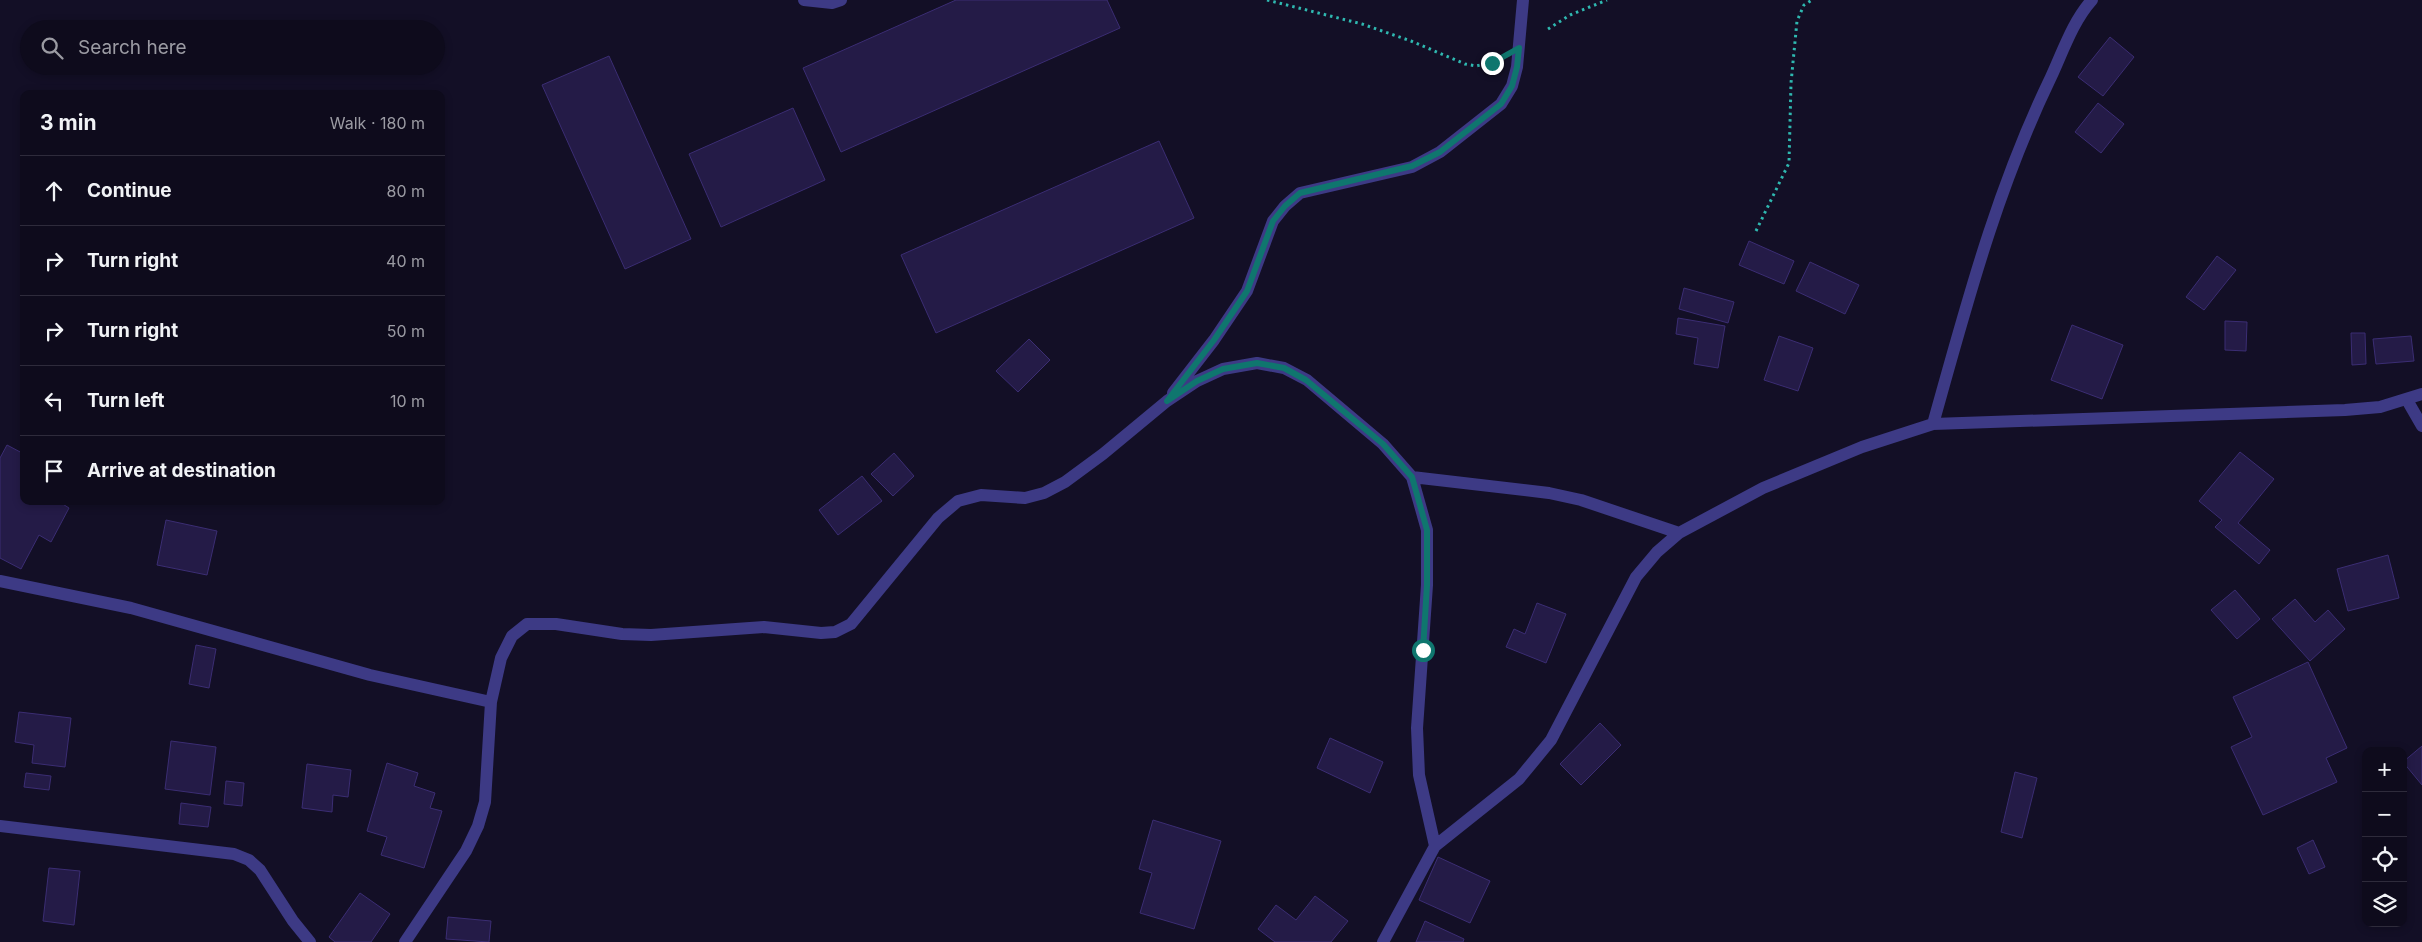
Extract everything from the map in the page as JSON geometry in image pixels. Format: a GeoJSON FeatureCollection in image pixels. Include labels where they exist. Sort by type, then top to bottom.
{"type":"FeatureCollection","features":[{"type":"Feature","properties":{"kind":"street"},"geometry":{"type":"LineString","coordinates":[[804,0],[832,3],[841,0]]}},
{"type":"Feature","properties":{"kind":"street"},"geometry":{"type":"LineString","coordinates":[[1167,401],[1214,340],[1243,297],[1273,221],[1285,206],[1300,193],[1412,166],[1440,152],[1501,104],[1512,86],[1517,67],[1523,0]]}},
{"type":"Feature","properties":{"kind":"street"},"geometry":{"type":"LineString","coordinates":[[1934,424],[1977,264],[2005,182],[2036,108],[2078,20],[2092,0]]}},
{"type":"Feature","properties":{"kind":"street"},"geometry":{"type":"LineString","coordinates":[[405,942],[466,851],[478,826],[485,802],[491,702],[501,658],[512,636],[527,624],[556,624],[622,634],[651,636],[764,627],[821,634],[835,632],[851,624],[938,518],[958,501],[981,495],[1025,498],[1044,493],[1065,482],[1103,454],[1167,401],[1197,381],[1223,369],[1257,363],[1284,368],[1306,380],[1383,444],[1412,477],[1427,530],[1427,585],[1418,728],[1419,775],[1435,846]]}},
{"type":"Feature","properties":{"kind":"street"},"geometry":{"type":"LineString","coordinates":[[1383,942],[1435,846],[1518,779],[1551,740],[1636,577],[1657,552],[1679,533],[1763,488],[1862,447],[1934,424],[2345,410],[2380,407],[2422,394]]}},
{"type":"Feature","properties":{"kind":"street"},"geometry":{"type":"LineString","coordinates":[[2407,400],[2422,426]]}},
{"type":"Feature","properties":{"kind":"street"},"geometry":{"type":"LineString","coordinates":[[1412,477],[1549,493],[1580,500],[1679,533]]}},
{"type":"Feature","properties":{"kind":"street"},"geometry":{"type":"LineString","coordinates":[[0,581],[131,608],[370,675],[491,702]]}},
{"type":"Feature","properties":{"kind":"street"},"geometry":{"type":"LineString","coordinates":[[0,826],[234,854],[248,860],[260,870],[293,921],[310,942]]}},
{"type":"Feature","properties":{"kind":"path"},"geometry":{"type":"LineString","coordinates":[[1266,0],[1362,24],[1411,41],[1465,64],[1476,66],[1492,63],[1570,15],[1608,0]]}},
{"type":"Feature","properties":{"kind":"path"},"geometry":{"type":"LineString","coordinates":[[1756,231],[1789,163],[1791,83],[1797,21],[1804,4],[1812,0]]}},
{"type":"Feature","properties":{"kind":"building"},"geometry":{"type":"Polygon","coordinates":[[[956,0],[1107,0],[1120,28],[841,152],[803,68],[956,0]]]}},
{"type":"Feature","properties":{"kind":"building"},"geometry":{"type":"Polygon","coordinates":[[[2110,37],[2134,57],[2103,96],[2078,77],[2110,37]]]}},
{"type":"Feature","properties":{"kind":"building"},"geometry":{"type":"Polygon","coordinates":[[[609,56],[691,239],[625,269],[542,85],[609,56]]]}},
{"type":"Feature","properties":{"kind":"building"},"geometry":{"type":"Polygon","coordinates":[[[2098,103],[2124,124],[2101,153],[2075,132],[2098,103]]]}},
{"type":"Feature","properties":{"kind":"building"},"geometry":{"type":"Polygon","coordinates":[[[793,108],[825,180],[721,227],[689,154],[793,108]]]}},
{"type":"Feature","properties":{"kind":"building"},"geometry":{"type":"Polygon","coordinates":[[[1159,141],[1194,218],[936,333],[901,255],[1159,141]]]}},
{"type":"Feature","properties":{"kind":"building"},"geometry":{"type":"Polygon","coordinates":[[[1749,241],[1794,261],[1784,284],[1739,265],[1749,241]]]}},
{"type":"Feature","properties":{"kind":"building"},"geometry":{"type":"Polygon","coordinates":[[[2217,256],[2236,270],[2204,310],[2186,297],[2217,256]]]}},
{"type":"Feature","properties":{"kind":"building"},"geometry":{"type":"Polygon","coordinates":[[[1810,262],[1859,285],[1845,314],[1796,291],[1810,262]]]}},
{"type":"Feature","properties":{"kind":"building"},"geometry":{"type":"Polygon","coordinates":[[[1684,288],[1734,302],[1728,323],[1679,309],[1684,288]]]}},
{"type":"Feature","properties":{"kind":"building"},"geometry":{"type":"Polygon","coordinates":[[[1678,318],[1725,326],[1718,368],[1694,364],[1698,338],[1676,334],[1678,318]]]}},
{"type":"Feature","properties":{"kind":"building"},"geometry":{"type":"Polygon","coordinates":[[[2225,321],[2247,322],[2246,351],[2225,350],[2225,321]]]}},
{"type":"Feature","properties":{"kind":"building"},"geometry":{"type":"Polygon","coordinates":[[[2072,325],[2123,345],[2102,399],[2051,380],[2072,325]]]}},
{"type":"Feature","properties":{"kind":"building"},"geometry":{"type":"Polygon","coordinates":[[[2351,333],[2365,333],[2366,364],[2352,365],[2351,333]]]}},
{"type":"Feature","properties":{"kind":"building"},"geometry":{"type":"Polygon","coordinates":[[[1779,336],[1813,348],[1798,391],[1764,380],[1779,336]]]}},
{"type":"Feature","properties":{"kind":"building"},"geometry":{"type":"Polygon","coordinates":[[[2411,336],[2414,361],[2376,364],[2373,339],[2411,336]]]}},
{"type":"Feature","properties":{"kind":"building"},"geometry":{"type":"Polygon","coordinates":[[[1029,339],[1050,360],[1018,392],[996,371],[1029,339]]]}},
{"type":"Feature","properties":{"kind":"building"},"geometry":{"type":"Polygon","coordinates":[[[7,445],[20,452],[20,505],[64,505],[69,508],[51,542],[39,535],[21,569],[0,558],[0,458],[7,445]]]}},
{"type":"Feature","properties":{"kind":"building"},"geometry":{"type":"Polygon","coordinates":[[[2240,452],[2274,479],[2238,523],[2270,550],[2259,564],[2215,527],[2222,520],[2199,501],[2240,452]]]}},
{"type":"Feature","properties":{"kind":"building"},"geometry":{"type":"Polygon","coordinates":[[[894,453],[914,476],[893,496],[871,474],[894,453]]]}},
{"type":"Feature","properties":{"kind":"building"},"geometry":{"type":"Polygon","coordinates":[[[862,476],[882,501],[838,535],[819,510],[862,476]]]}},
{"type":"Feature","properties":{"kind":"building"},"geometry":{"type":"Polygon","coordinates":[[[166,520],[217,531],[207,575],[157,565],[166,520]]]}},
{"type":"Feature","properties":{"kind":"building"},"geometry":{"type":"Polygon","coordinates":[[[2388,555],[2399,598],[2348,611],[2337,569],[2388,555]]]}},
{"type":"Feature","properties":{"kind":"building"},"geometry":{"type":"Polygon","coordinates":[[[2235,590],[2260,619],[2237,639],[2211,610],[2235,590]]]}},
{"type":"Feature","properties":{"kind":"building"},"geometry":{"type":"Polygon","coordinates":[[[2295,599],[2315,622],[2328,610],[2345,629],[2310,661],[2272,619],[2295,599]]]}},
{"type":"Feature","properties":{"kind":"building"},"geometry":{"type":"Polygon","coordinates":[[[1537,603],[1566,614],[1546,663],[1506,647],[1514,629],[1525,634],[1537,603]]]}},
{"type":"Feature","properties":{"kind":"building"},"geometry":{"type":"Polygon","coordinates":[[[196,645],[216,649],[209,688],[189,684],[196,645]]]}},
{"type":"Feature","properties":{"kind":"building"},"geometry":{"type":"Polygon","coordinates":[[[2308,662],[2347,748],[2326,758],[2337,782],[2263,815],[2231,747],[2252,737],[2233,697],[2308,662]]]}},
{"type":"Feature","properties":{"kind":"building"},"geometry":{"type":"Polygon","coordinates":[[[19,712],[71,718],[65,767],[32,763],[34,745],[15,742],[19,712]]]}},
{"type":"Feature","properties":{"kind":"building"},"geometry":{"type":"Polygon","coordinates":[[[1600,723],[1621,745],[1581,785],[1560,764],[1600,723]]]}},
{"type":"Feature","properties":{"kind":"building"},"geometry":{"type":"Polygon","coordinates":[[[1330,738],[1383,762],[1370,793],[1317,768],[1330,738]]]}},
{"type":"Feature","properties":{"kind":"building"},"geometry":{"type":"Polygon","coordinates":[[[171,741],[216,747],[210,795],[165,789],[171,741]]]}},
{"type":"Feature","properties":{"kind":"building"},"geometry":{"type":"Polygon","coordinates":[[[2422,746],[2422,785],[2407,767],[2407,759],[2422,746]]]}},
{"type":"Feature","properties":{"kind":"building"},"geometry":{"type":"Polygon","coordinates":[[[387,763],[418,773],[414,786],[435,793],[430,808],[442,811],[424,868],[381,855],[387,837],[367,831],[387,763]]]}},
{"type":"Feature","properties":{"kind":"building"},"geometry":{"type":"Polygon","coordinates":[[[307,764],[351,770],[348,797],[333,795],[332,812],[302,808],[307,764]]]}},
{"type":"Feature","properties":{"kind":"building"},"geometry":{"type":"Polygon","coordinates":[[[2015,772],[2037,778],[2022,838],[2001,832],[2015,772]]]}},
{"type":"Feature","properties":{"kind":"building"},"geometry":{"type":"Polygon","coordinates":[[[26,773],[51,776],[49,790],[24,787],[26,773]]]}},
{"type":"Feature","properties":{"kind":"building"},"geometry":{"type":"Polygon","coordinates":[[[226,781],[244,783],[242,806],[224,804],[226,781]]]}},
{"type":"Feature","properties":{"kind":"building"},"geometry":{"type":"Polygon","coordinates":[[[181,803],[211,807],[208,827],[179,824],[181,803]]]}},
{"type":"Feature","properties":{"kind":"building"},"geometry":{"type":"Polygon","coordinates":[[[1153,820],[1221,841],[1194,929],[1140,913],[1152,873],[1139,869],[1153,820]]]}},
{"type":"Feature","properties":{"kind":"building"},"geometry":{"type":"Polygon","coordinates":[[[2313,840],[2325,867],[2309,874],[2297,848],[2313,840]]]}},
{"type":"Feature","properties":{"kind":"building"},"geometry":{"type":"Polygon","coordinates":[[[1438,857],[1490,881],[1470,923],[1419,900],[1438,857]]]}},
{"type":"Feature","properties":{"kind":"building"},"geometry":{"type":"Polygon","coordinates":[[[49,868],[80,871],[74,925],[43,921],[49,868]]]}},
{"type":"Feature","properties":{"kind":"building"},"geometry":{"type":"Polygon","coordinates":[[[360,893],[390,914],[371,942],[335,942],[329,937],[360,893]]]}},
{"type":"Feature","properties":{"kind":"building"},"geometry":{"type":"Polygon","coordinates":[[[1315,896],[1348,921],[1331,942],[1275,942],[1258,929],[1276,905],[1296,920],[1315,896]]]}},
{"type":"Feature","properties":{"kind":"building"},"geometry":{"type":"Polygon","coordinates":[[[448,917],[491,921],[489,942],[446,939],[448,917]]]}},
{"type":"Feature","properties":{"kind":"building"},"geometry":{"type":"Polygon","coordinates":[[[1425,921],[1464,939],[1463,942],[1416,942],[1425,921]]]}},
{"type":"Feature","properties":{"kind":"route"},"geometry":{"type":"LineString","coordinates":[[1423,650],[1427,585],[1427,530],[1412,477],[1383,444],[1306,380],[1284,368],[1257,363],[1223,369],[1197,381],[1167,401],[1236,310],[1247,291],[1273,221],[1285,206],[1300,193],[1374,177],[1412,166],[1440,152],[1501,104],[1512,86],[1519,48],[1492,63]]}}]}
